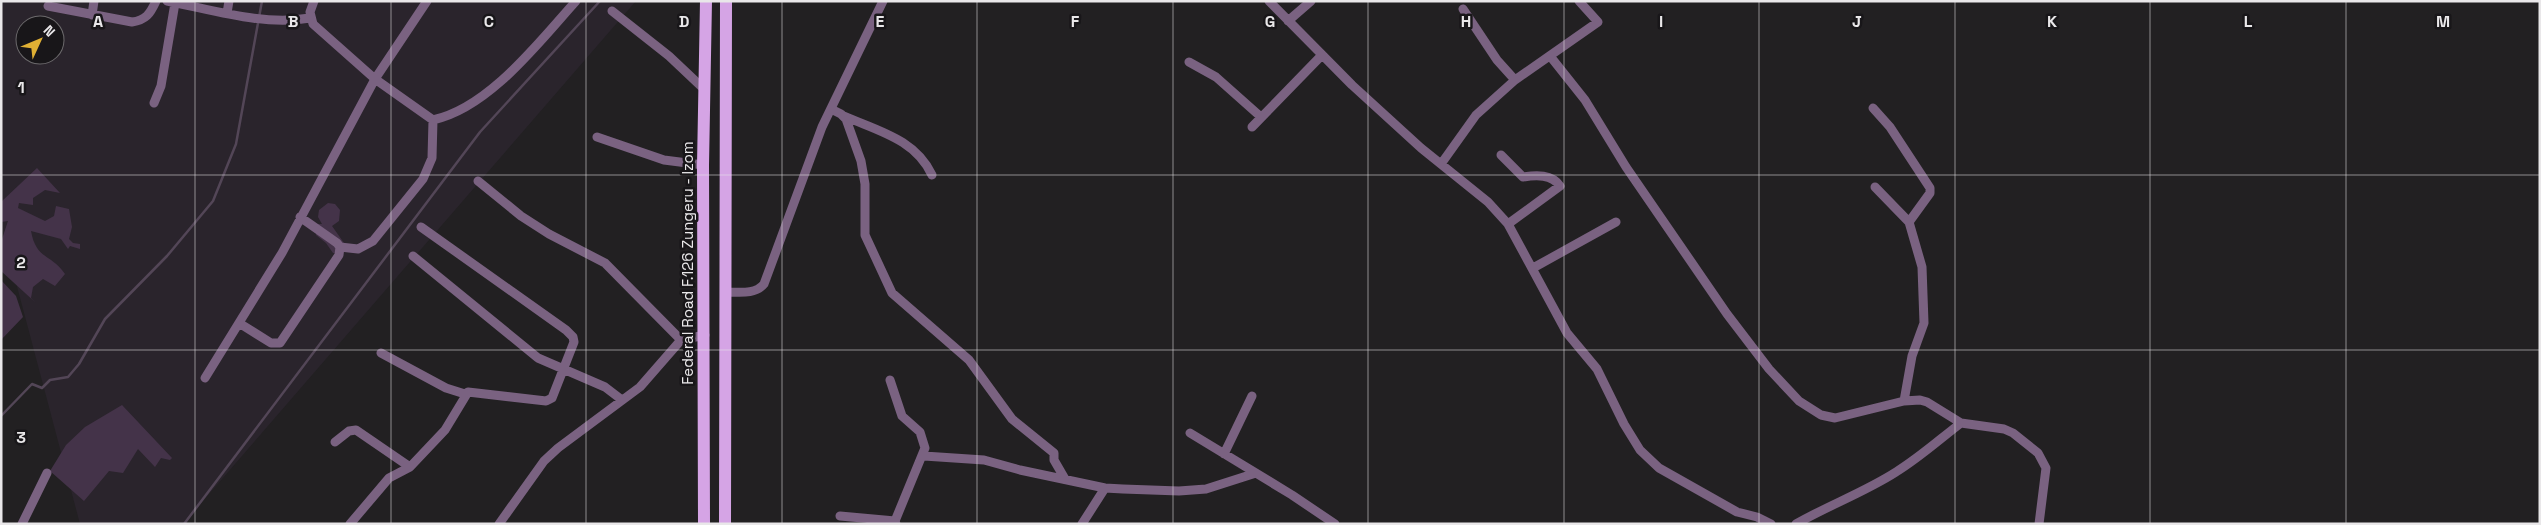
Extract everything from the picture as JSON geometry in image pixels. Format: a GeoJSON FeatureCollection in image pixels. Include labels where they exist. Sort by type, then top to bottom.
{"type":"FeatureCollection","features":[{"type":"Feature","properties":{"kind":"main road","name":"Federal Road F.126 Zungeru - Izom"},"geometry":{"type":"LineString","coordinates":[[704,524],[705,335],[703,165],[706,1]]}},
{"type":"Feature","properties":{"kind":"main road"},"geometry":{"type":"LineString","coordinates":[[725,524],[726,1]]}},
{"type":"Feature","properties":{"kind":"main road"},"geometry":{"type":"LineString","coordinates":[[705,116],[726,117]]}},
{"type":"Feature","properties":{"kind":"street"},"geometry":{"type":"LineString","coordinates":[[92,15],[94,1]]}},
{"type":"Feature","properties":{"kind":"street"},"geometry":{"type":"LineString","coordinates":[[48,6],[132,22],[142,21],[150,15],[156,1]]}},
{"type":"Feature","properties":{"kind":"street"},"geometry":{"type":"LineString","coordinates":[[227,13],[230,1]]}},
{"type":"Feature","properties":{"kind":"street"},"geometry":{"type":"LineString","coordinates":[[314,1],[310,18],[313,24],[375,79],[433,120]]}},
{"type":"Feature","properties":{"kind":"street"},"geometry":{"type":"LineString","coordinates":[[205,378],[282,253],[300,216],[375,79],[427,1]]}},
{"type":"Feature","properties":{"kind":"street"},"geometry":{"type":"LineString","coordinates":[[433,120],[461,109],[487,92],[528,55],[576,1]]}},
{"type":"Feature","properties":{"kind":"street"},"geometry":{"type":"LineString","coordinates":[[725,292],[754,292],[760,290],[764,284],[831,109],[883,1]]}},
{"type":"Feature","properties":{"kind":"street"},"geometry":{"type":"LineString","coordinates":[[1269,1],[1322,55],[1421,148],[1488,202],[1508,224],[1567,332],[1597,369],[1624,424],[1640,450],[1660,468],[1737,512],[1757,517],[1771,524]]}},
{"type":"Feature","properties":{"kind":"street"},"geometry":{"type":"LineString","coordinates":[[1288,21],[1312,1]]}},
{"type":"Feature","properties":{"kind":"street"},"geometry":{"type":"LineString","coordinates":[[1441,164],[1476,115],[1515,80],[1598,22],[1579,1]]}},
{"type":"Feature","properties":{"kind":"street"},"geometry":{"type":"LineString","coordinates":[[154,103],[161,86],[171,2],[270,21],[288,22],[310,18]]}},
{"type":"Feature","properties":{"kind":"street"},"geometry":{"type":"LineString","coordinates":[[1463,10],[1491,52],[1515,80]]}},
{"type":"Feature","properties":{"kind":"street"},"geometry":{"type":"LineString","coordinates":[[612,11],[669,56],[705,90]]}},
{"type":"Feature","properties":{"kind":"street"},"geometry":{"type":"LineString","coordinates":[[1252,127],[1322,55]]}},
{"type":"Feature","properties":{"kind":"street"},"geometry":{"type":"LineString","coordinates":[[1550,56],[1566,79],[1585,100],[1626,167],[1728,314],[1769,369],[1799,401],[1821,415],[1835,418],[1904,401],[1927,402],[1962,423],[2013,432],[2038,453],[2046,468],[2039,524]]}},
{"type":"Feature","properties":{"kind":"street"},"geometry":{"type":"LineString","coordinates":[[1189,62],[1216,77],[1261,117]]}},
{"type":"Feature","properties":{"kind":"street"},"geometry":{"type":"LineString","coordinates":[[1873,108],[1890,127],[1930,188],[1930,193],[1909,222]]}},
{"type":"Feature","properties":{"kind":"street"},"geometry":{"type":"LineString","coordinates":[[831,109],[911,147],[932,175]]}},
{"type":"Feature","properties":{"kind":"street"},"geometry":{"type":"LineString","coordinates":[[844,116],[864,174],[865,235],[892,293],[969,360],[1012,419],[1054,453],[1054,460],[1065,479]]}},
{"type":"Feature","properties":{"kind":"street"},"geometry":{"type":"LineString","coordinates":[[300,216],[340,247],[358,249],[373,241],[423,179],[432,158],[433,120]]}},
{"type":"Feature","properties":{"kind":"street"},"geometry":{"type":"LineString","coordinates":[[597,137],[664,160],[703,165]]}},
{"type":"Feature","properties":{"kind":"street"},"geometry":{"type":"LineString","coordinates":[[1501,155],[1523,177],[1548,177],[1555,180],[1560,186],[1508,224]]}},
{"type":"Feature","properties":{"kind":"street"},"geometry":{"type":"LineString","coordinates":[[478,181],[521,216],[550,234],[605,263],[682,340]]}},
{"type":"Feature","properties":{"kind":"street"},"geometry":{"type":"LineString","coordinates":[[1876,187],[1909,222],[1922,262],[1925,315],[1912,356],[1904,401]]}},
{"type":"Feature","properties":{"kind":"street"},"geometry":{"type":"LineString","coordinates":[[1533,268],[1616,222]]}},
{"type":"Feature","properties":{"kind":"street"},"geometry":{"type":"LineString","coordinates":[[381,352],[446,388],[465,394],[468,392],[546,401],[552,398],[574,342],[569,333],[421,227]]}},
{"type":"Feature","properties":{"kind":"street"},"geometry":{"type":"LineString","coordinates":[[239,323],[271,343],[280,342],[339,255],[340,247]]}},
{"type":"Feature","properties":{"kind":"street"},"geometry":{"type":"LineString","coordinates":[[414,256],[538,358],[605,387],[622,400]]}},
{"type":"Feature","properties":{"kind":"street"},"geometry":{"type":"LineString","coordinates":[[499,524],[544,461],[558,448],[648,380],[682,340],[705,335]]}},
{"type":"Feature","properties":{"kind":"street"},"geometry":{"type":"LineString","coordinates":[[840,516],[895,522],[924,456],[925,448],[920,432],[902,416],[890,380]]}},
{"type":"Feature","properties":{"kind":"street"},"geometry":{"type":"LineString","coordinates":[[350,524],[389,478],[410,467],[445,430],[468,392]]}},
{"type":"Feature","properties":{"kind":"street"},"geometry":{"type":"LineString","coordinates":[[1224,454],[1252,396]]}},
{"type":"Feature","properties":{"kind":"street"},"geometry":{"type":"LineString","coordinates":[[1796,524],[1828,505],[1858,493],[1896,472],[1962,423]]}},
{"type":"Feature","properties":{"kind":"street"},"geometry":{"type":"LineString","coordinates":[[335,442],[349,431],[356,430],[410,467]]}},
{"type":"Feature","properties":{"kind":"street"},"geometry":{"type":"LineString","coordinates":[[1190,433],[1335,524]]}},
{"type":"Feature","properties":{"kind":"street"},"geometry":{"type":"LineString","coordinates":[[924,456],[984,460],[1020,470],[1105,488],[1180,491],[1206,489],[1256,473]]}},
{"type":"Feature","properties":{"kind":"street"},"geometry":{"type":"LineString","coordinates":[[22,524],[47,473]]}},
{"type":"Feature","properties":{"kind":"street"},"geometry":{"type":"LineString","coordinates":[[1082,524],[1105,488]]}},
{"type":"Feature","properties":{"kind":"shaded area"},"geometry":{"type":"Polygon","coordinates":[[[1,1],[636,1],[183,524],[80,524],[1,226],[1,1]]]}},
{"type":"Feature","properties":{"kind":"shaded area"},"geometry":{"type":"Polygon","coordinates":[[[37,168],[60,193],[45,190],[33,198],[33,205],[19,203],[18,208],[45,221],[54,216],[56,206],[69,209],[72,227],[69,239],[73,243],[80,244],[80,249],[70,246],[68,249],[61,239],[31,231],[37,247],[65,274],[55,286],[43,279],[33,287],[31,298],[36,303],[1,271],[1,242],[8,221],[1,222],[1,202],[37,168]]]}},
{"type":"Feature","properties":{"kind":"shaded area"},"geometry":{"type":"Polygon","coordinates":[[[328,203],[335,204],[340,210],[339,221],[332,226],[344,243],[343,254],[333,253],[326,243],[316,235],[316,224],[322,224],[318,217],[319,210],[328,203]]]}},
{"type":"Feature","properties":{"kind":"shaded area"},"geometry":{"type":"Polygon","coordinates":[[[1,280],[16,296],[23,317],[1,340],[1,280]]]}},
{"type":"Feature","properties":{"kind":"shaded area"},"geometry":{"type":"Polygon","coordinates":[[[122,405],[172,458],[170,460],[161,458],[155,467],[138,449],[123,473],[109,471],[84,501],[50,471],[66,445],[85,427],[122,405]]]}},
{"type":"Feature","properties":{"kind":"waterway"},"geometry":{"type":"LineString","coordinates":[[1,416],[32,384],[42,388],[50,380],[68,377],[79,364],[105,319],[167,256],[213,201],[236,144],[262,1]]}},
{"type":"Feature","properties":{"kind":"waterway"},"geometry":{"type":"LineString","coordinates":[[184,524],[480,132],[600,1]]}}]}
